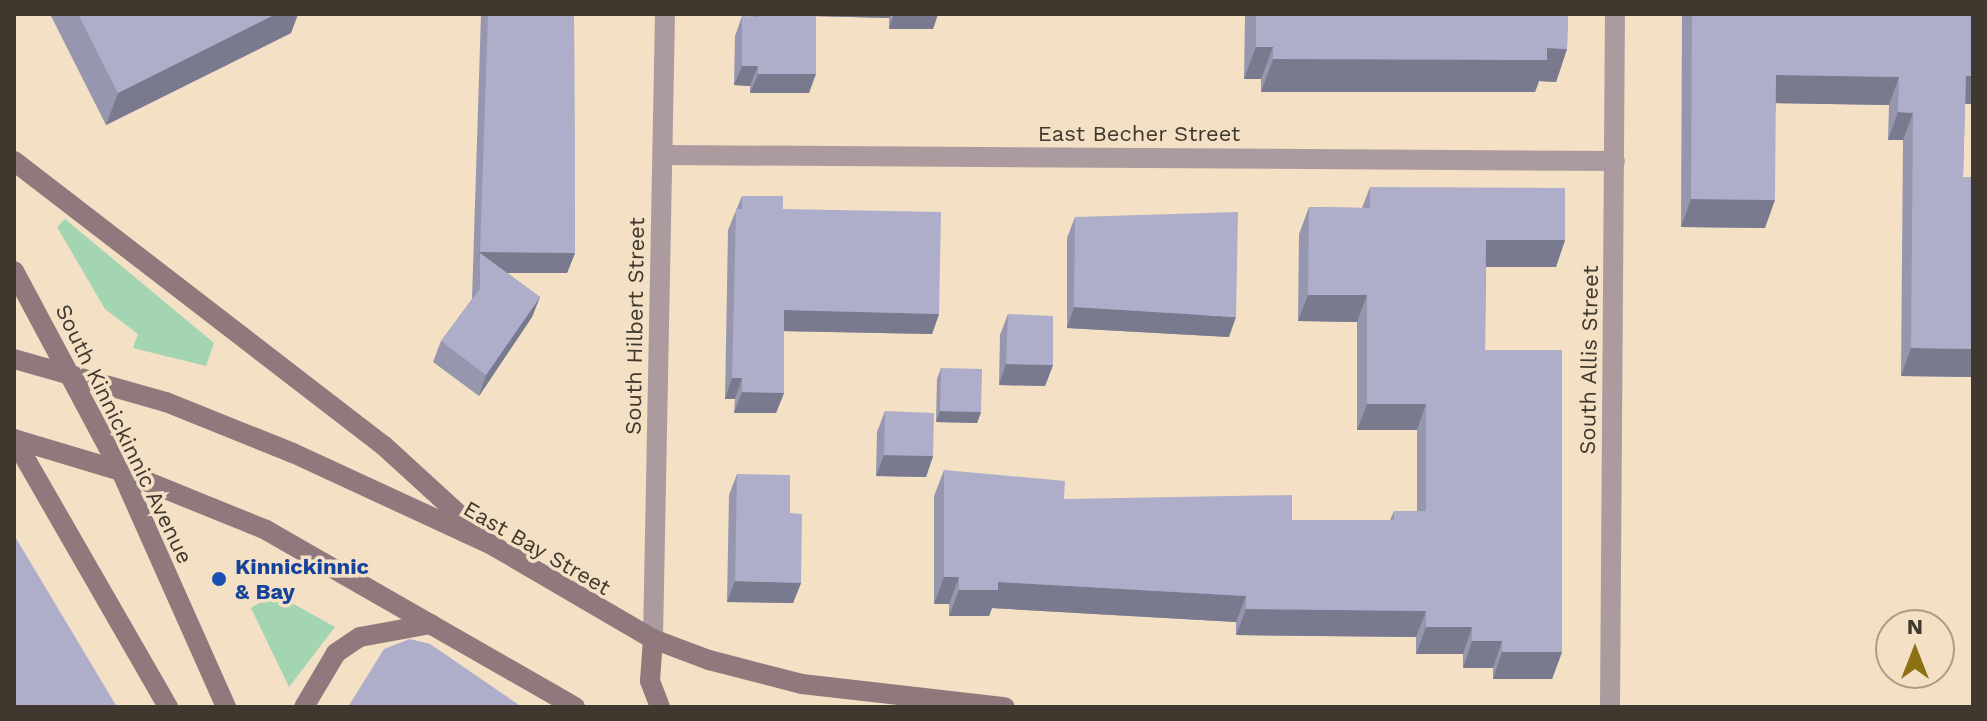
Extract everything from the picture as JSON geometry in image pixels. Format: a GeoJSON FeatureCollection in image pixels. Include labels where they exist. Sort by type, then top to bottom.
{"type":"FeatureCollection","features":[{"type":"Feature","properties":{"kind":"main road"},"geometry":{"type":"LineString","coordinates":[[14,161],[383,445],[492,545]]}},
{"type":"Feature","properties":{"kind":"main road","name":"South Kinnickinnic Avenue"},"geometry":{"type":"LineString","coordinates":[[14,271],[71,370],[121,471],[226,707]]}},
{"type":"Feature","properties":{"kind":"main road","name":"East Bay Street"},"geometry":{"type":"LineString","coordinates":[[14,359],[71,370],[221,423],[492,545],[653,639],[802,684],[1005,707]]}},
{"type":"Feature","properties":{"kind":"main road"},"geometry":{"type":"LineString","coordinates":[[14,439],[121,471],[266,530],[575,707]]}},
{"type":"Feature","properties":{"kind":"main road"},"geometry":{"type":"LineString","coordinates":[[14,439],[168,707]]}},
{"type":"Feature","properties":{"kind":"main road"},"geometry":{"type":"LineString","coordinates":[[304,707],[336,653],[360,637],[431,624]]}},
{"type":"Feature","properties":{"kind":"main road"},"geometry":{"type":"LineString","coordinates":[[653,639],[650,681],[660,707]]}},
{"type":"Feature","properties":{"kind":"street","name":"South Hilbert Street"},"geometry":{"type":"LineString","coordinates":[[653,639],[665,14]]}},
{"type":"Feature","properties":{"kind":"street","name":"South Allis Street"},"geometry":{"type":"LineString","coordinates":[[1610,707],[1615,14]]}},
{"type":"Feature","properties":{"kind":"street","name":"East Becher Street"},"geometry":{"type":"LineString","coordinates":[[663,155],[1615,161]]}},
{"type":"Feature","properties":{"kind":"green space"},"geometry":{"type":"Polygon","coordinates":[[[65,219],[214,343],[206,366],[133,348],[138,334],[105,309],[57,227],[65,219]]]}},
{"type":"Feature","properties":{"kind":"green space"},"geometry":{"type":"Polygon","coordinates":[[[256,583],[335,627],[289,687],[251,608],[266,599],[256,583]]]}},
{"type":"Feature","properties":{"kind":"building"},"geometry":{"type":"Polygon","coordinates":[[[78,14],[276,14],[118,93],[78,14]]]}},
{"type":"Feature","properties":{"kind":"building"},"geometry":{"type":"Polygon","coordinates":[[[488,14],[574,14],[575,253],[480,252],[488,14]]]}},
{"type":"Feature","properties":{"kind":"building"},"geometry":{"type":"Polygon","coordinates":[[[758,14],[816,14],[816,74],[758,74],[758,66],[742,66],[742,16],[758,17],[758,14]]]}},
{"type":"Feature","properties":{"kind":"building"},"geometry":{"type":"Polygon","coordinates":[[[1256,14],[1568,14],[1567,49],[1547,48],[1547,60],[1273,59],[1273,47],[1256,47],[1256,14]]]}},
{"type":"Feature","properties":{"kind":"building"},"geometry":{"type":"Polygon","coordinates":[[[1692,14],[1973,14],[1973,76],[1966,76],[1963,177],[1973,177],[1973,349],[1911,348],[1913,113],[1898,112],[1899,77],[1776,75],[1775,200],[1691,199],[1692,14]]]}},
{"type":"Feature","properties":{"kind":"building"},"geometry":{"type":"Polygon","coordinates":[[[1370,187],[1565,188],[1565,240],[1486,240],[1485,350],[1562,350],[1562,652],[1502,652],[1502,641],[1472,641],[1472,627],[1426,627],[1426,611],[1246,609],[1246,596],[998,582],[998,590],[959,590],[959,577],[944,577],[944,470],[1065,481],[1064,499],[1292,495],[1292,520],[1394,520],[1394,511],[1426,511],[1426,404],[1367,404],[1367,295],[1308,295],[1309,207],[1370,208],[1370,187]]]}},
{"type":"Feature","properties":{"kind":"building"},"geometry":{"type":"Polygon","coordinates":[[[742,196],[783,196],[783,209],[941,212],[939,314],[784,310],[784,393],[742,392],[742,378],[732,378],[736,209],[742,209],[742,196]]]}},
{"type":"Feature","properties":{"kind":"building"},"geometry":{"type":"Polygon","coordinates":[[[1238,212],[1236,317],[1074,307],[1075,217],[1238,212]]]}},
{"type":"Feature","properties":{"kind":"building"},"geometry":{"type":"Polygon","coordinates":[[[480,253],[540,297],[486,375],[441,341],[480,289],[480,253]]]}},
{"type":"Feature","properties":{"kind":"building"},"geometry":{"type":"Polygon","coordinates":[[[1008,314],[1053,316],[1053,365],[1006,364],[1008,314]]]}},
{"type":"Feature","properties":{"kind":"building"},"geometry":{"type":"Polygon","coordinates":[[[941,368],[982,369],[981,412],[940,411],[941,368]]]}},
{"type":"Feature","properties":{"kind":"building"},"geometry":{"type":"Polygon","coordinates":[[[885,411],[934,413],[933,456],[884,455],[885,411]]]}},
{"type":"Feature","properties":{"kind":"building"},"geometry":{"type":"Polygon","coordinates":[[[737,474],[790,475],[790,513],[802,514],[801,583],[735,581],[737,474]]]}},
{"type":"Feature","properties":{"kind":"building"},"geometry":{"type":"Polygon","coordinates":[[[14,535],[117,707],[14,707],[14,535]]]}},
{"type":"Feature","properties":{"kind":"building"},"geometry":{"type":"Polygon","coordinates":[[[410,639],[430,644],[522,707],[348,707],[384,649],[410,639]]]}},
{"type":"Feature","properties":{"kind":"place","name":"Kinnickinnic & Bay"},"geometry":{"type":"Point","coordinates":[219,579]}}]}
